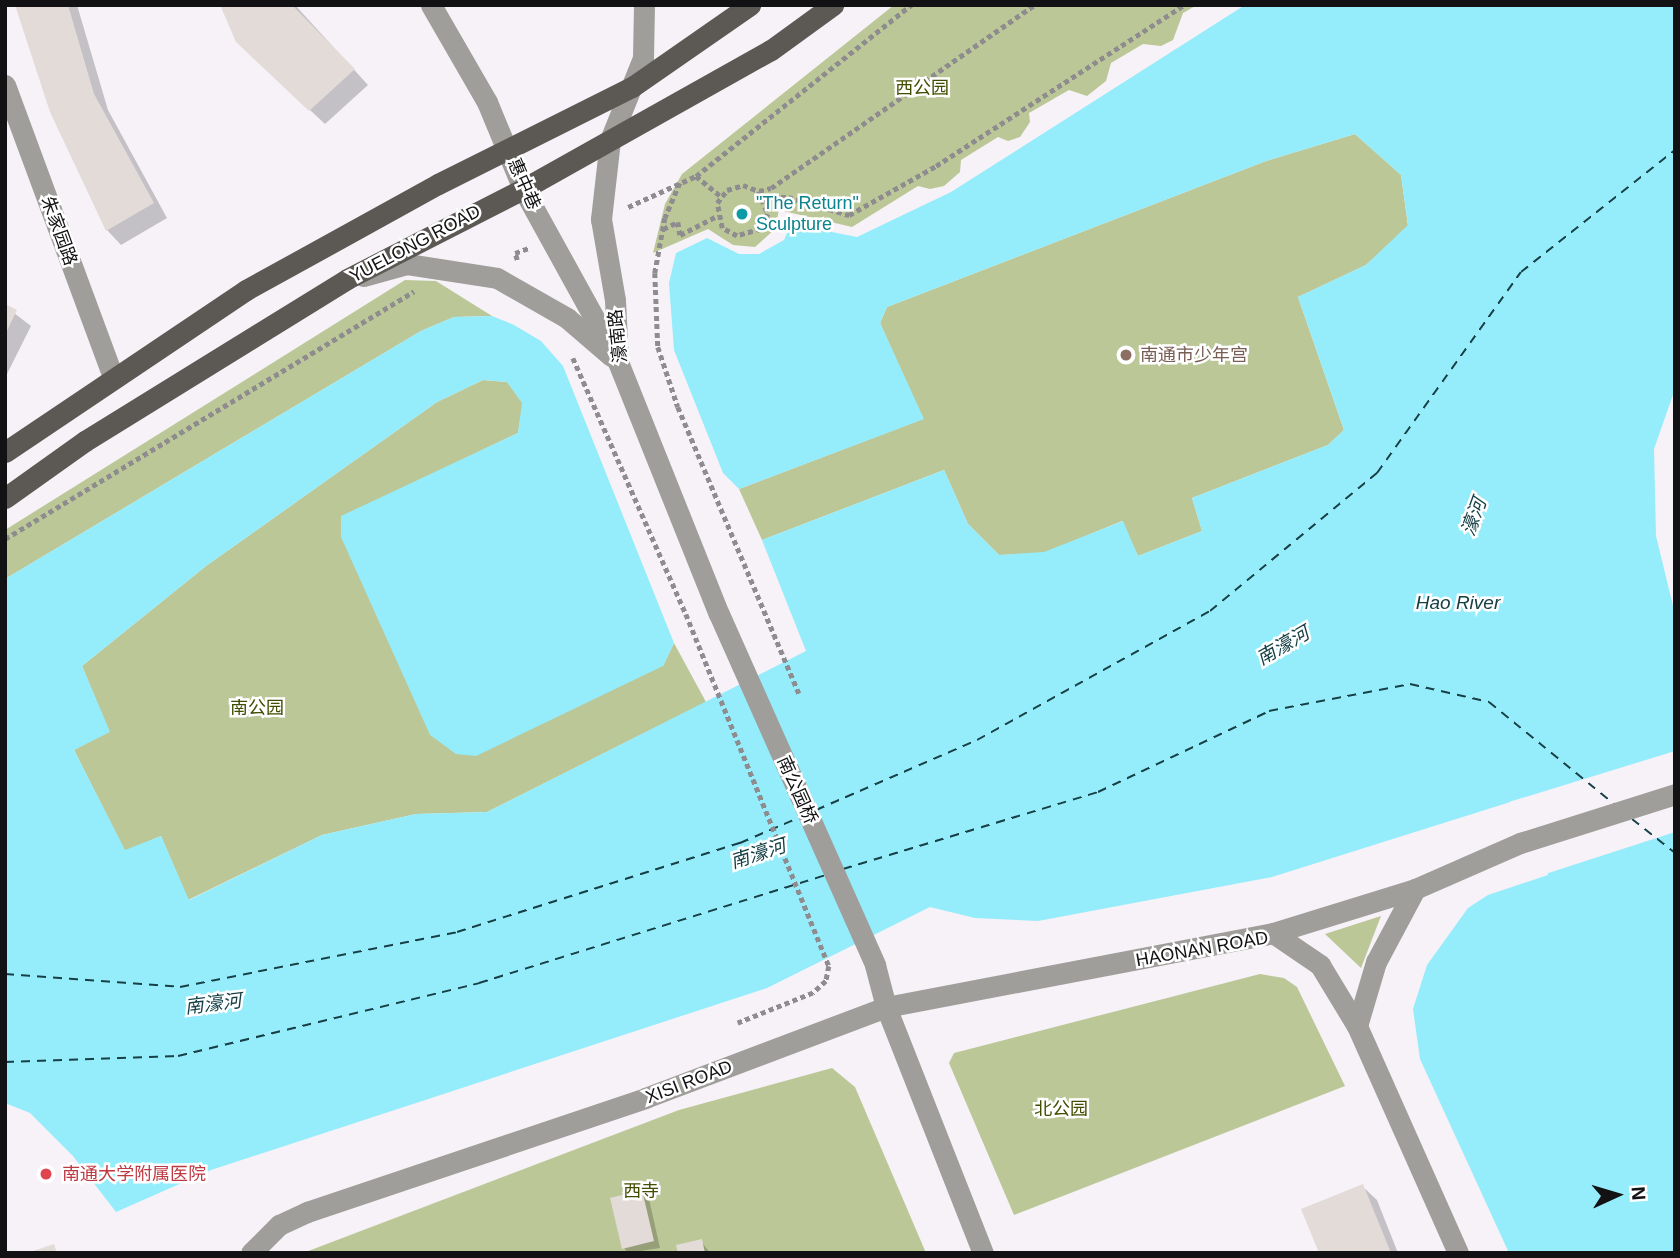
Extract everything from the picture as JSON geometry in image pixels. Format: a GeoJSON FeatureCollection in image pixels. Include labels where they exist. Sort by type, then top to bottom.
{"type":"FeatureCollection","features":[{"type":"Feature","properties":{"kind":"main road"},"geometry":{"type":"LineString","coordinates":[[5,452],[246,290],[508,147],[632,87],[750,5]]}},
{"type":"Feature","properties":{"kind":"main road","name":"YUELONG ROAD"},"geometry":{"type":"LineString","coordinates":[[5,498],[85,441],[347,279],[523,189],[771,50],[833,5]]}},
{"type":"Feature","properties":{"kind":"street","name":"惠中巷"},"geometry":{"type":"LineString","coordinates":[[431,5],[508,147],[523,189],[618,362]]}},
{"type":"Feature","properties":{"kind":"street","name":"濠南路"},"geometry":{"type":"LineString","coordinates":[[643,5],[643,58],[610,140],[601,219],[615,300],[618,362],[719,614]]}},
{"type":"Feature","properties":{"kind":"street","name":"朱家园路"},"geometry":{"type":"LineString","coordinates":[[5,85],[113,377]]}},
{"type":"Feature","properties":{"kind":"street"},"geometry":{"type":"LineString","coordinates":[[347,279],[407,264],[497,278],[567,318],[618,362]]}},
{"type":"Feature","properties":{"kind":"street","name":"南公园桥"},"geometry":{"type":"LineString","coordinates":[[719,614],[874,965],[886,1007]]}},
{"type":"Feature","properties":{"kind":"street"},"geometry":{"type":"LineString","coordinates":[[1273,933],[1415,889],[1520,843],[1675,793]]}},
{"type":"Feature","properties":{"kind":"street"},"geometry":{"type":"LineString","coordinates":[[1357,1026],[1376,962],[1415,889]]}},
{"type":"Feature","properties":{"kind":"street","name":"HAONAN ROAD"},"geometry":{"type":"LineString","coordinates":[[886,1007],[1273,933],[1320,965],[1357,1026],[1458,1253]]}},
{"type":"Feature","properties":{"kind":"street"},"geometry":{"type":"LineString","coordinates":[[886,1007],[984,1253]]}},
{"type":"Feature","properties":{"kind":"street","name":"XISI ROAD"},"geometry":{"type":"LineString","coordinates":[[251,1253],[279,1225],[307,1212],[645,1098],[886,1007]]}},
{"type":"Feature","properties":{"kind":"path"},"geometry":{"type":"LineString","coordinates":[[601,219],[696,176],[911,5]]}},
{"type":"Feature","properties":{"kind":"path"},"geometry":{"type":"LineString","coordinates":[[759,191],[764,197],[768,214],[754,234],[729,233],[717,216],[721,196],[734,186],[759,191],[771,188],[1034,5]]}},
{"type":"Feature","properties":{"kind":"path"},"geometry":{"type":"LineString","coordinates":[[764,197],[788,197],[849,215],[936,166],[1184,5]]}},
{"type":"Feature","properties":{"kind":"path"},"geometry":{"type":"LineString","coordinates":[[696,176],[721,196]]}},
{"type":"Feature","properties":{"kind":"path"},"geometry":{"type":"LineString","coordinates":[[680,183],[663,229],[654,304],[664,370],[799,694]]}},
{"type":"Feature","properties":{"kind":"path"},"geometry":{"type":"LineString","coordinates":[[663,229],[678,222],[680,235],[717,216]]}},
{"type":"Feature","properties":{"kind":"path"},"geometry":{"type":"LineString","coordinates":[[5,540],[426,287]]}},
{"type":"Feature","properties":{"kind":"path"},"geometry":{"type":"LineString","coordinates":[[568,345],[686,614],[713,688],[829,966],[826,981],[813,993],[738,1023]]}},
{"type":"Feature","properties":{"kind":"green space","name":"西公园"},"geometry":{"type":"Polygon","coordinates":[[[894,5],[1197,5],[1183,13],[1173,40],[1161,46],[1143,44],[1111,63],[1106,81],[1087,96],[1069,90],[1029,113],[1030,122],[1020,137],[1008,141],[998,137],[961,160],[960,172],[944,186],[930,189],[918,186],[852,227],[779,210],[775,229],[755,247],[733,245],[708,229],[653,253],[665,204],[682,174],[894,5]]]}},
{"type":"Feature","properties":{"kind":"green space"},"geometry":{"type":"Polygon","coordinates":[[[1355,134],[1401,175],[1408,226],[1366,265],[1298,297],[1344,430],[1328,445],[1192,498],[1202,531],[1138,556],[1122,521],[1044,553],[999,555],[968,524],[944,470],[762,540],[739,489],[923,419],[880,323],[887,307],[1266,161],[1355,134]]]}},
{"type":"Feature","properties":{"kind":"green space"},"geometry":{"type":"Polygon","coordinates":[[[405,280],[436,281],[492,316],[454,317],[421,331],[5,579],[5,530],[405,280]]]}},
{"type":"Feature","properties":{"kind":"green space","name":"南公园"},"geometry":{"type":"Polygon","coordinates":[[[483,380],[507,382],[523,403],[518,433],[341,517],[663,666],[674,643],[706,702],[487,812],[416,814],[322,835],[188,900],[161,836],[125,851],[74,750],[109,731],[82,666],[206,566],[437,402],[483,380]]]}},
{"type":"Feature","properties":{"kind":"green space"},"geometry":{"type":"Polygon","coordinates":[[[1381,916],[1361,968],[1325,934],[1381,916]]]}},
{"type":"Feature","properties":{"kind":"green space","name":"北公园"},"geometry":{"type":"Polygon","coordinates":[[[1260,974],[1284,978],[1297,987],[1345,1086],[1014,1215],[949,1063],[954,1053],[1260,974]]]}},
{"type":"Feature","properties":{"kind":"green space","name":"西寺"},"geometry":{"type":"Polygon","coordinates":[[[832,1068],[855,1087],[926,1253],[303,1253],[679,1110],[832,1068]]]}},
{"type":"Feature","properties":{"kind":"water","name":"Hao River"},"geometry":{"type":"Polygon","coordinates":[[[1245,5],[1675,5],[1675,389],[1654,449],[1656,536],[1675,614],[1675,1253],[1509,1253],[1420,1059],[1413,1009],[1427,965],[1468,908],[1488,895],[1548,875],[1523,798],[1272,877],[1038,921],[975,918],[930,907],[767,988],[211,1170],[116,1212],[73,1156],[30,1113],[5,1103],[5,579],[421,331],[454,317],[492,316],[514,325],[541,341],[563,366],[674,643],[663,666],[476,756],[456,754],[430,735],[341,537],[341,516],[518,433],[522,403],[507,382],[483,380],[437,402],[206,566],[82,666],[110,732],[74,750],[125,850],[161,836],[189,900],[322,835],[416,814],[487,812],[806,651],[762,540],[944,470],[968,524],[999,555],[1044,552],[1123,521],[1138,556],[1202,531],[1192,498],[1328,445],[1344,430],[1298,297],[1366,265],[1408,225],[1401,175],[1355,134],[1266,161],[887,307],[880,323],[924,419],[739,489],[723,473],[674,350],[669,283],[676,253],[707,238],[739,254],[759,254],[784,240],[791,224],[857,237],[951,192],[1245,5]]]}},
{"type":"Feature","properties":{"kind":"pier"},"geometry":{"type":"Polygon","coordinates":[[[1675,751],[1675,832],[1530,879],[1544,872],[1521,803],[1509,802],[1675,751]]]}},
{"type":"Feature","properties":{"kind":"building"},"geometry":{"type":"Polygon","coordinates":[[[15,5],[68,5],[94,94],[154,203],[106,231],[50,112],[15,5]]]}},
{"type":"Feature","properties":{"kind":"building"},"geometry":{"type":"Polygon","coordinates":[[[220,5],[292,5],[355,69],[309,111],[236,42],[220,5]]]}},
{"type":"Feature","properties":{"kind":"building"},"geometry":{"type":"Polygon","coordinates":[[[5,304],[17,310],[5,335],[5,304]]]}},
{"type":"Feature","properties":{"kind":"building"},"geometry":{"type":"Polygon","coordinates":[[[1363,1184],[1391,1253],[1319,1253],[1301,1209],[1363,1184]]]}},
{"type":"Feature","properties":{"kind":"building"},"geometry":{"type":"Polygon","coordinates":[[[642,1190],[654,1241],[622,1249],[610,1198],[642,1190]]]}},
{"type":"Feature","properties":{"kind":"building"},"geometry":{"type":"Polygon","coordinates":[[[702,1239],[705,1253],[678,1253],[676,1245],[702,1239]]]}},
{"type":"Feature","properties":{"kind":"building"},"geometry":{"type":"Polygon","coordinates":[[[54,1244],[57,1253],[30,1253],[30,1252],[54,1244]]]}},
{"type":"Feature","properties":{"kind":"ferry route"},"geometry":{"type":"LineString","coordinates":[[816,810],[977,740],[1210,611],[1377,473],[1521,272],[1675,150]]}},
{"type":"Feature","properties":{"kind":"ferry route"},"geometry":{"type":"LineString","coordinates":[[843,869],[1098,792],[1269,711],[1410,684],[1489,702],[1614,804]]}},
{"type":"Feature","properties":{"kind":"ferry route"},"geometry":{"type":"LineString","coordinates":[[5,974],[180,987],[457,932],[740,843],[798,818]]}},
{"type":"Feature","properties":{"kind":"ferry route"},"geometry":{"type":"LineString","coordinates":[[1632,819],[1675,853]]}},
{"type":"Feature","properties":{"kind":"ferry route"},"geometry":{"type":"LineString","coordinates":[[5,1062],[178,1056],[479,983],[825,875]]}},
{"type":"Feature","properties":{"kind":"place","name":"\"The Return\" Sculpture"},"geometry":{"type":"Point","coordinates":[742,214]}},
{"type":"Feature","properties":{"kind":"place","name":"南通市少年宫"},"geometry":{"type":"Point","coordinates":[1126,355]}},
{"type":"Feature","properties":{"kind":"place","name":"南通大学附属医院"},"geometry":{"type":"Point","coordinates":[46,1174]}},
{"type":"Feature","properties":{"kind":"water label","name":"濠河"},"geometry":{"type":"Point","coordinates":[1474,517]}},
{"type":"Feature","properties":{"kind":"water label","name":"南濠河"},"geometry":{"type":"Point","coordinates":[1283,646]}},
{"type":"Feature","properties":{"kind":"water label","name":"南濠河"},"geometry":{"type":"Point","coordinates":[758,854]}},
{"type":"Feature","properties":{"kind":"water label","name":"南濠河"},"geometry":{"type":"Point","coordinates":[213,1004]}}]}
